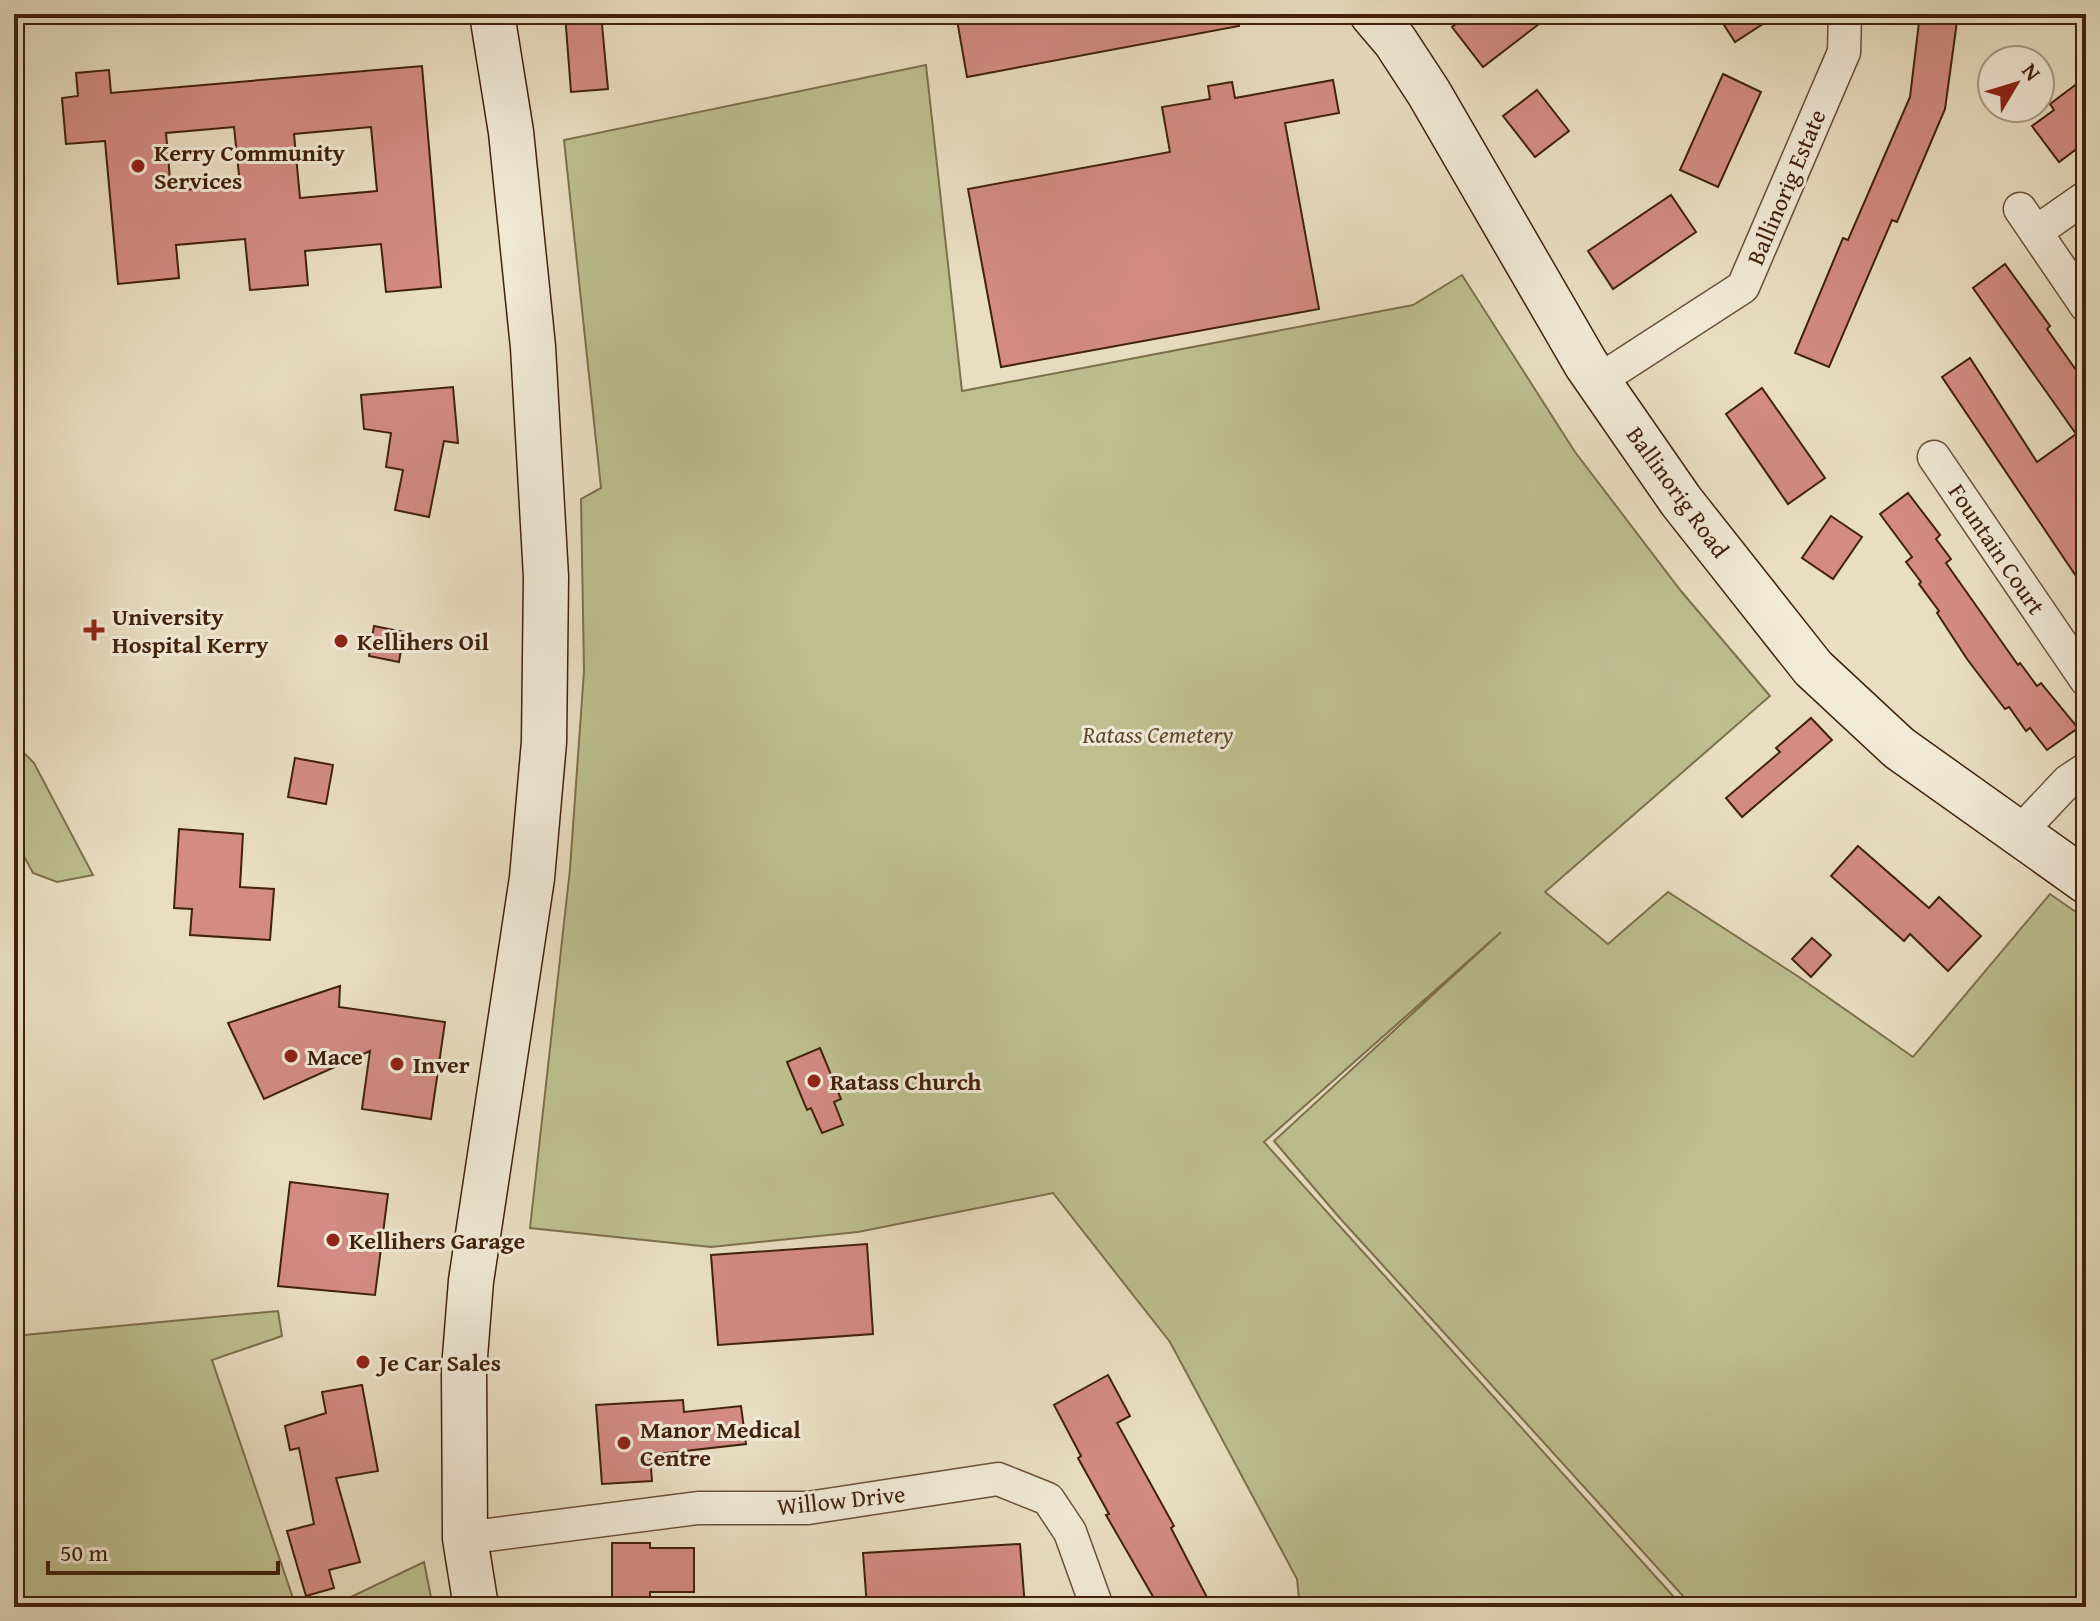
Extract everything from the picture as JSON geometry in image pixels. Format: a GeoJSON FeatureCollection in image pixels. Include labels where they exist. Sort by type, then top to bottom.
{"type":"FeatureCollection","features":[{"type":"Feature","properties":{"kind":"main road","name":"Ballinorig Road"},"geometry":{"type":"LineString","coordinates":[[1372,14],[1395,41],[1429,93],[1598,381],[1681,501],[1813,668],[1899,748],[2086,881]]}},
{"type":"Feature","properties":{"kind":"main road"},"geometry":{"type":"LineString","coordinates":[[476,1607],[465,1538],[464,1369],[471,1281],[532,878],[544,742],[546,577],[533,347],[511,132],[491,20]]}},
{"type":"Feature","properties":{"kind":"street","name":"Ballinorig Estate"},"geometry":{"type":"LineString","coordinates":[[1598,381],[1743,287],[1844,52],[1845,14]]}},
{"type":"Feature","properties":{"kind":"street"},"geometry":{"type":"LineString","coordinates":[[2086,197],[2028,221],[2086,306]]}},
{"type":"Feature","properties":{"kind":"street","name":"Fountain Court"},"geometry":{"type":"LineString","coordinates":[[1934,457],[2086,680]]}},
{"type":"Feature","properties":{"kind":"street"},"geometry":{"type":"LineString","coordinates":[[2019,833],[2068,781],[2086,769]]}},
{"type":"Feature","properties":{"kind":"street","name":"Willow Drive"},"geometry":{"type":"LineString","coordinates":[[465,1538],[698,1508],[808,1508],[998,1479],[1048,1499],[1070,1532],[1097,1607]]}},
{"type":"Feature","properties":{"kind":"green space","name":"Ratass Cemetery"},"geometry":{"type":"Polygon","coordinates":[[[926,65],[962,391],[1413,305],[1462,275],[1575,452],[1681,591],[1770,696],[1545,892],[1608,944],[1668,892],[1799,977],[1913,1057],[2050,894],[2086,919],[2086,1607],[1693,1607],[1338,1216],[1274,1141],[1501,932],[1264,1142],[1683,1607],[1300,1607],[1297,1579],[1170,1342],[1053,1193],[858,1232],[711,1247],[530,1228],[570,869],[584,671],[581,499],[601,488],[564,140],[926,65]]]}},
{"type":"Feature","properties":{"kind":"green space"},"geometry":{"type":"Polygon","coordinates":[[[25,754],[34,763],[93,875],[57,882],[33,873],[14,838],[14,760],[25,754]]]}},
{"type":"Feature","properties":{"kind":"green space"},"geometry":{"type":"Polygon","coordinates":[[[278,1311],[282,1336],[212,1360],[296,1607],[14,1607],[14,1336],[278,1311]]]}},
{"type":"Feature","properties":{"kind":"green space"},"geometry":{"type":"Polygon","coordinates":[[[424,1562],[433,1607],[330,1607],[424,1562]]]}},
{"type":"Feature","properties":{"kind":"building"},"geometry":{"type":"Polygon","coordinates":[[[565,14],[601,14],[608,89],[571,92],[565,14]]]}},
{"type":"Feature","properties":{"kind":"building"},"geometry":{"type":"Polygon","coordinates":[[[956,14],[1238,14],[1239,26],[967,77],[956,14]]]}},
{"type":"Feature","properties":{"kind":"building"},"geometry":{"type":"Polygon","coordinates":[[[1469,14],[1552,14],[1483,67],[1452,27],[1469,14]]]}},
{"type":"Feature","properties":{"kind":"building"},"geometry":{"type":"Polygon","coordinates":[[[1717,14],[1778,14],[1735,42],[1717,14]]]}},
{"type":"Feature","properties":{"kind":"building"},"geometry":{"type":"Polygon","coordinates":[[[1920,14],[1958,14],[1945,109],[1897,222],[1892,220],[1829,367],[1795,353],[1843,238],[1848,240],[1910,97],[1920,14]]]}},
{"type":"Feature","properties":{"kind":"building","name":"Kerry Community Services"},"geometry":{"type":"Polygon","coordinates":[[[422,66],[441,287],[386,292],[381,244],[305,251],[308,285],[250,290],[245,239],[176,245],[179,278],[118,284],[105,141],[66,144],[62,98],[78,96],[76,73],[109,70],[111,93],[422,66]],[[234,127],[166,133],[171,191],[240,185],[234,127]],[[371,127],[294,134],[300,198],[377,191],[371,127]]]}},
{"type":"Feature","properties":{"kind":"building"},"geometry":{"type":"Polygon","coordinates":[[[1723,74],[1761,92],[1718,187],[1680,170],[1723,74]]]}},
{"type":"Feature","properties":{"kind":"building"},"geometry":{"type":"Polygon","coordinates":[[[2086,77],[2086,142],[2059,162],[2032,126],[2056,124],[2056,100],[2086,77]]]}},
{"type":"Feature","properties":{"kind":"building"},"geometry":{"type":"Polygon","coordinates":[[[1333,80],[1339,113],[1285,123],[1319,309],[1001,367],[968,189],[1170,152],[1162,107],[1210,99],[1208,86],[1232,82],[1235,98],[1333,80]]]}},
{"type":"Feature","properties":{"kind":"building"},"geometry":{"type":"Polygon","coordinates":[[[1537,90],[1569,131],[1535,157],[1503,116],[1537,90]]]}},
{"type":"Feature","properties":{"kind":"building"},"geometry":{"type":"Polygon","coordinates":[[[1671,195],[1696,232],[1613,289],[1588,251],[1671,195]]]}},
{"type":"Feature","properties":{"kind":"building"},"geometry":{"type":"Polygon","coordinates":[[[2005,264],[2050,326],[2047,329],[2086,384],[2086,591],[1942,377],[1970,358],[2037,462],[2076,434],[1973,288],[2005,264]]]}},
{"type":"Feature","properties":{"kind":"building"},"geometry":{"type":"Polygon","coordinates":[[[453,387],[458,443],[444,441],[429,517],[395,510],[403,470],[386,467],[391,433],[364,429],[361,395],[453,387]]]}},
{"type":"Feature","properties":{"kind":"building"},"geometry":{"type":"Polygon","coordinates":[[[1762,388],[1825,478],[1788,504],[1726,414],[1762,388]]]}},
{"type":"Feature","properties":{"kind":"building"},"geometry":{"type":"Polygon","coordinates":[[[1908,493],[1940,535],[1936,539],[1951,559],[1946,563],[2018,665],[2020,663],[2037,686],[2041,683],[2078,728],[2047,750],[2030,728],[2026,731],[2009,707],[2005,709],[1967,659],[1906,562],[1912,557],[1880,514],[1908,493]]]}},
{"type":"Feature","properties":{"kind":"building"},"geometry":{"type":"Polygon","coordinates":[[[1831,516],[1862,537],[1833,579],[1802,558],[1831,516]]]}},
{"type":"Feature","properties":{"kind":"building"},"geometry":{"type":"Polygon","coordinates":[[[374,626],[404,632],[399,662],[369,656],[374,626]]]}},
{"type":"Feature","properties":{"kind":"building"},"geometry":{"type":"Polygon","coordinates":[[[1811,718],[1832,740],[1742,817],[1726,798],[1780,752],[1776,748],[1811,718]]]}},
{"type":"Feature","properties":{"kind":"building"},"geometry":{"type":"Polygon","coordinates":[[[295,758],[333,765],[326,804],[288,797],[295,758]]]}},
{"type":"Feature","properties":{"kind":"building"},"geometry":{"type":"Polygon","coordinates":[[[179,829],[243,834],[240,887],[274,889],[270,940],[190,935],[192,909],[174,908],[179,829]]]}},
{"type":"Feature","properties":{"kind":"building"},"geometry":{"type":"Polygon","coordinates":[[[1858,846],[1929,908],[1939,897],[1981,936],[1948,971],[1910,934],[1904,941],[1831,876],[1858,846]]]}},
{"type":"Feature","properties":{"kind":"building"},"geometry":{"type":"Polygon","coordinates":[[[1812,938],[1831,955],[1811,977],[1792,959],[1812,938]]]}},
{"type":"Feature","properties":{"kind":"building"},"geometry":{"type":"Polygon","coordinates":[[[340,986],[339,1007],[445,1022],[431,1119],[362,1109],[370,1051],[264,1099],[228,1023],[340,986]]]}},
{"type":"Feature","properties":{"kind":"building","name":"Ratass Church"},"geometry":{"type":"Polygon","coordinates":[[[820,1048],[841,1099],[834,1102],[843,1125],[822,1133],[811,1108],[807,1110],[787,1062],[820,1048]]]}},
{"type":"Feature","properties":{"kind":"building","name":"Kellihers Garage"},"geometry":{"type":"Polygon","coordinates":[[[290,1182],[388,1194],[375,1295],[278,1286],[290,1182]]]}},
{"type":"Feature","properties":{"kind":"building"},"geometry":{"type":"Polygon","coordinates":[[[867,1244],[873,1334],[718,1345],[711,1255],[867,1244]]]}},
{"type":"Feature","properties":{"kind":"building"},"geometry":{"type":"Polygon","coordinates":[[[1108,1375],[1130,1416],[1117,1423],[1174,1526],[1171,1528],[1212,1607],[1159,1607],[1106,1515],[1109,1514],[1078,1458],[1081,1456],[1054,1405],[1108,1375]]]}},
{"type":"Feature","properties":{"kind":"building"},"geometry":{"type":"Polygon","coordinates":[[[362,1385],[378,1471],[336,1478],[360,1562],[329,1570],[334,1588],[306,1596],[287,1531],[314,1524],[299,1448],[290,1450],[285,1426],[326,1413],[322,1392],[362,1385]]]}},
{"type":"Feature","properties":{"kind":"building"},"geometry":{"type":"Polygon","coordinates":[[[683,1400],[684,1412],[741,1406],[746,1444],[650,1455],[652,1481],[602,1484],[596,1405],[683,1400]]]}},
{"type":"Feature","properties":{"kind":"building"},"geometry":{"type":"Polygon","coordinates":[[[612,1543],[650,1543],[650,1548],[694,1548],[694,1592],[650,1592],[650,1606],[612,1606],[612,1543]]]}},
{"type":"Feature","properties":{"kind":"building"},"geometry":{"type":"Polygon","coordinates":[[[1020,1544],[1025,1607],[867,1607],[863,1553],[1020,1544]]]}},
{"type":"Feature","properties":{"kind":"place","name":"Kerry Community Services"},"geometry":{"type":"Point","coordinates":[138,166]}},
{"type":"Feature","properties":{"kind":"place","name":"University Hospital Kerry"},"geometry":{"type":"Point","coordinates":[94,630]}},
{"type":"Feature","properties":{"kind":"place","name":"Kellihers Oil"},"geometry":{"type":"Point","coordinates":[341,641]}},
{"type":"Feature","properties":{"kind":"place","name":"Mace"},"geometry":{"type":"Point","coordinates":[291,1056]}},
{"type":"Feature","properties":{"kind":"place","name":"Inver"},"geometry":{"type":"Point","coordinates":[397,1064]}},
{"type":"Feature","properties":{"kind":"place","name":"Ratass Church"},"geometry":{"type":"Point","coordinates":[814,1081]}},
{"type":"Feature","properties":{"kind":"place","name":"Kellihers Garage"},"geometry":{"type":"Point","coordinates":[333,1240]}},
{"type":"Feature","properties":{"kind":"place","name":"Je Car Sales"},"geometry":{"type":"Point","coordinates":[363,1362]}},
{"type":"Feature","properties":{"kind":"place","name":"Manor Medical Centre"},"geometry":{"type":"Point","coordinates":[624,1443]}}]}
